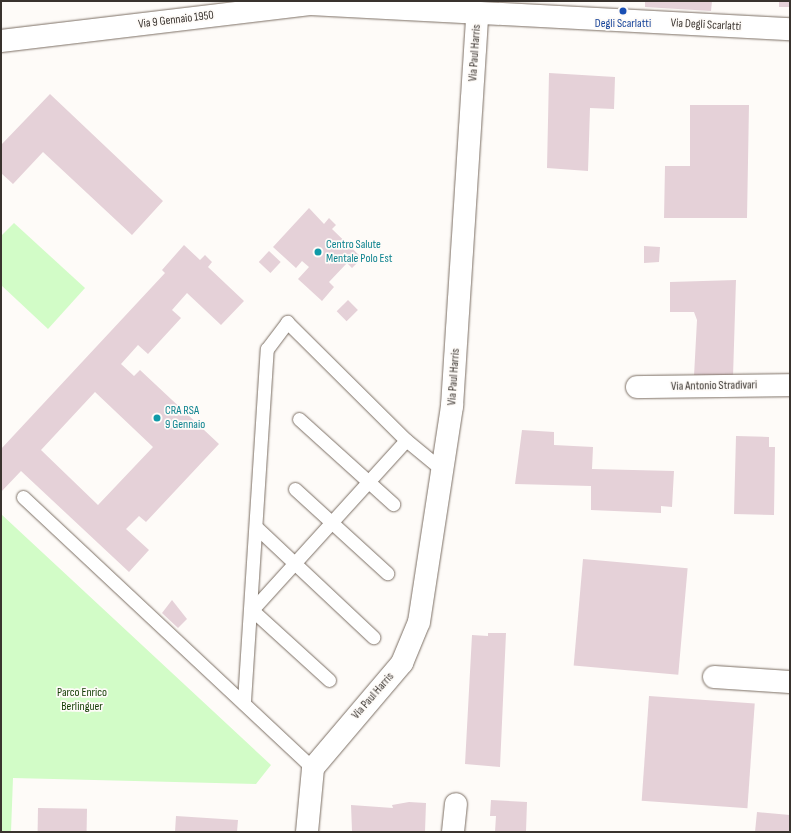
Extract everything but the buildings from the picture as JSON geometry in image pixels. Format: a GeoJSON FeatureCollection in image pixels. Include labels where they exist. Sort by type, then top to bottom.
{"type":"FeatureCollection","features":[{"type":"Feature","properties":{"kind":"street","name":"Via 9 Gennaio 1950"},"geometry":{"type":"LineString","coordinates":[[1,41],[262,9],[310,4],[346,4]]}},
{"type":"Feature","properties":{"kind":"street","name":"Via Paul Harris"},"geometry":{"type":"LineString","coordinates":[[313,768],[402,663],[419,622],[440,468],[452,406],[478,15],[346,4]]}},
{"type":"Feature","properties":{"kind":"street","name":"Via Degli Scarlatti"},"geometry":{"type":"LineString","coordinates":[[478,15],[541,9],[790,30]]}},
{"type":"Feature","properties":{"kind":"street","name":"Via Antonio Stradivari"},"geometry":{"type":"LineString","coordinates":[[637,387],[790,385]]}},
{"type":"Feature","properties":{"kind":"street"},"geometry":{"type":"LineString","coordinates":[[714,677],[790,682]]}},
{"type":"Feature","properties":{"kind":"street"},"geometry":{"type":"LineString","coordinates":[[307,832],[313,768]]}},
{"type":"Feature","properties":{"kind":"street"},"geometry":{"type":"LineString","coordinates":[[453,832],[456,804]]}},
{"type":"Feature","properties":{"kind":"lane"},"geometry":{"type":"LineString","coordinates":[[244,701],[252,610],[267,349],[287,322],[406,440],[440,468]]}},
{"type":"Feature","properties":{"kind":"lane"},"geometry":{"type":"LineString","coordinates":[[299,419],[393,504]]}},
{"type":"Feature","properties":{"kind":"lane"},"geometry":{"type":"LineString","coordinates":[[252,610],[406,440]]}},
{"type":"Feature","properties":{"kind":"lane"},"geometry":{"type":"LineString","coordinates":[[295,489],[387,573]]}},
{"type":"Feature","properties":{"kind":"lane"},"geometry":{"type":"LineString","coordinates":[[23,497],[244,701],[313,768]]}},
{"type":"Feature","properties":{"kind":"lane"},"geometry":{"type":"LineString","coordinates":[[256,527],[293,564],[373,637]]}},
{"type":"Feature","properties":{"kind":"lane"},"geometry":{"type":"LineString","coordinates":[[252,610],[329,680]]}},
{"type":"Feature","properties":{"kind":"green space"},"geometry":{"type":"Polygon","coordinates":[[[14,223],[85,288],[48,329],[1,285],[1,236],[14,223]]]}},
{"type":"Feature","properties":{"kind":"green space","name":"Parco Enrico Berlinguer"},"geometry":{"type":"Polygon","coordinates":[[[1,514],[271,765],[256,784],[13,778],[11,832],[1,832],[1,514]]]}},
{"type":"Feature","properties":{"kind":"place","name":"Degli Scarlatti"},"geometry":{"type":"Point","coordinates":[623,11]}},
{"type":"Feature","properties":{"kind":"place","name":"Centro Salute Mentale Polo Est"},"geometry":{"type":"Point","coordinates":[318,252]}},
{"type":"Feature","properties":{"kind":"place","name":"CRA RSA 9 Gennaio"},"geometry":{"type":"Point","coordinates":[157,418]}}]}
